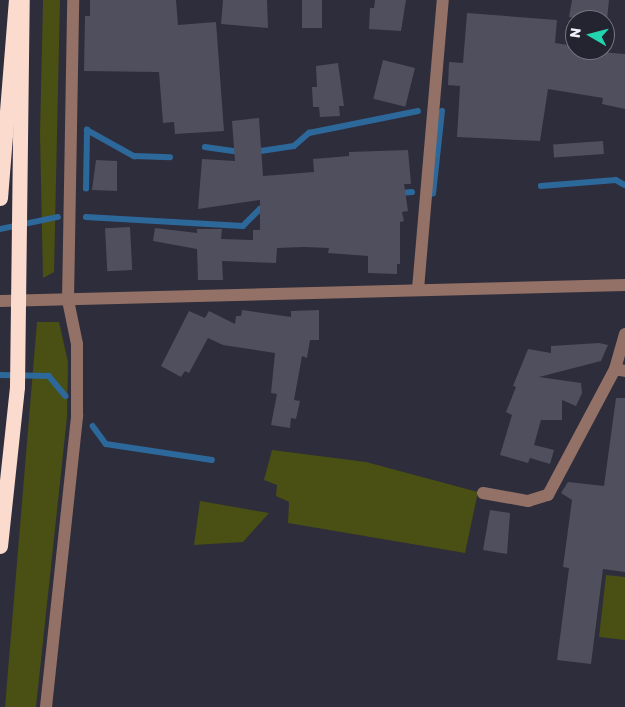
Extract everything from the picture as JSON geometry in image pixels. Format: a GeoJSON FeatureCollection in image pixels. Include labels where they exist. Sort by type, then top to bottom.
{"type":"FeatureCollection","features":[{"type":"Feature","properties":{"kind":"highway"},"geometry":{"type":"LineString","coordinates":[[0,198],[16,0]]}},
{"type":"Feature","properties":{"kind":"highway"},"geometry":{"type":"LineString","coordinates":[[0,546],[16,387],[22,0]]}},
{"type":"Feature","properties":{"kind":"street"},"geometry":{"type":"LineString","coordinates":[[46,707],[77,415],[77,344],[68,300],[73,0]]}},
{"type":"Feature","properties":{"kind":"street"},"geometry":{"type":"LineString","coordinates":[[418,289],[443,0]]}},
{"type":"Feature","properties":{"kind":"street"},"geometry":{"type":"LineString","coordinates":[[0,301],[625,285]]}},
{"type":"Feature","properties":{"kind":"street"},"geometry":{"type":"LineString","coordinates":[[483,493],[528,501],[548,495],[620,370],[625,334]]}},
{"type":"Feature","properties":{"kind":"green space"},"geometry":{"type":"Polygon","coordinates":[[[43,0],[60,0],[54,272],[43,278],[40,134],[43,0]]]}},
{"type":"Feature","properties":{"kind":"green space"},"geometry":{"type":"Polygon","coordinates":[[[37,322],[59,322],[68,362],[67,417],[36,707],[5,707],[37,322]]]}},
{"type":"Feature","properties":{"kind":"green space"},"geometry":{"type":"Polygon","coordinates":[[[272,450],[366,462],[478,492],[465,553],[288,523],[289,502],[276,496],[277,485],[264,480],[272,450]]]}},
{"type":"Feature","properties":{"kind":"green space"},"geometry":{"type":"Polygon","coordinates":[[[200,501],[269,513],[243,542],[194,545],[200,501]]]}},
{"type":"Feature","properties":{"kind":"green space"},"geometry":{"type":"Polygon","coordinates":[[[606,575],[625,577],[625,640],[599,637],[606,575]]]}},
{"type":"Feature","properties":{"kind":"building"},"geometry":{"type":"Polygon","coordinates":[[[90,0],[176,0],[178,25],[216,22],[224,131],[175,134],[174,122],[163,123],[159,72],[84,71],[85,16],[90,16],[90,0]]]}},
{"type":"Feature","properties":{"kind":"building"},"geometry":{"type":"Polygon","coordinates":[[[223,0],[267,0],[268,28],[221,24],[223,0]]]}},
{"type":"Feature","properties":{"kind":"building"},"geometry":{"type":"Polygon","coordinates":[[[302,0],[322,0],[322,28],[302,28],[302,0]]]}},
{"type":"Feature","properties":{"kind":"building"},"geometry":{"type":"Polygon","coordinates":[[[375,0],[406,0],[401,31],[369,29],[370,8],[374,8],[375,0]]]}},
{"type":"Feature","properties":{"kind":"building"},"geometry":{"type":"Polygon","coordinates":[[[572,0],[609,0],[608,10],[570,10],[572,0]]]}},
{"type":"Feature","properties":{"kind":"building"},"geometry":{"type":"Polygon","coordinates":[[[467,13],[557,20],[555,43],[565,44],[565,60],[615,60],[615,53],[625,54],[625,109],[602,104],[603,98],[548,89],[540,141],[457,137],[460,86],[448,85],[449,62],[463,63],[467,13]]]}},
{"type":"Feature","properties":{"kind":"building"},"geometry":{"type":"Polygon","coordinates":[[[383,60],[415,68],[405,107],[373,99],[383,60]]]}},
{"type":"Feature","properties":{"kind":"building"},"geometry":{"type":"Polygon","coordinates":[[[338,63],[344,106],[339,106],[340,116],[320,117],[319,107],[313,107],[312,87],[317,87],[316,66],[338,63]]]}},
{"type":"Feature","properties":{"kind":"building"},"geometry":{"type":"Polygon","coordinates":[[[259,118],[263,176],[314,172],[313,159],[349,156],[349,152],[408,150],[411,184],[404,184],[408,211],[402,212],[404,221],[400,222],[400,264],[397,264],[397,274],[368,273],[368,256],[328,253],[329,248],[304,247],[277,248],[276,263],[222,261],[223,280],[198,280],[197,249],[153,241],[155,228],[197,233],[197,229],[222,229],[221,239],[253,240],[253,230],[260,230],[260,200],[198,209],[202,159],[235,161],[232,121],[259,118]]]}},
{"type":"Feature","properties":{"kind":"building"},"geometry":{"type":"Polygon","coordinates":[[[603,141],[604,154],[554,157],[553,144],[603,141]]]}},
{"type":"Feature","properties":{"kind":"building"},"geometry":{"type":"Polygon","coordinates":[[[96,160],[117,161],[117,191],[92,190],[96,160]]]}},
{"type":"Feature","properties":{"kind":"building"},"geometry":{"type":"Polygon","coordinates":[[[130,227],[132,270],[107,271],[105,228],[130,227]]]}},
{"type":"Feature","properties":{"kind":"building"},"geometry":{"type":"Polygon","coordinates":[[[242,310],[291,317],[291,311],[319,310],[319,340],[310,340],[307,358],[302,356],[294,400],[300,401],[296,419],[291,418],[290,428],[271,425],[277,394],[271,393],[275,353],[223,345],[208,338],[189,373],[185,371],[181,377],[161,366],[189,311],[205,318],[209,311],[235,324],[236,316],[241,316],[242,310]]]}},
{"type":"Feature","properties":{"kind":"building"},"geometry":{"type":"Polygon","coordinates":[[[599,343],[608,345],[601,361],[539,377],[581,383],[582,393],[576,406],[562,400],[562,420],[541,420],[534,445],[554,450],[550,464],[530,458],[528,463],[500,455],[512,415],[506,412],[516,387],[513,386],[528,349],[551,353],[551,346],[599,343]]]}},
{"type":"Feature","properties":{"kind":"building"},"geometry":{"type":"Polygon","coordinates":[[[616,398],[625,398],[625,572],[603,569],[591,664],[557,660],[569,568],[563,567],[572,500],[561,493],[568,482],[604,486],[616,398]]]}},
{"type":"Feature","properties":{"kind":"building"},"geometry":{"type":"Polygon","coordinates":[[[490,510],[510,513],[507,554],[483,550],[490,510]]]}},
{"type":"Feature","properties":{"kind":"waterway"},"geometry":{"type":"LineString","coordinates":[[254,152],[294,146],[309,133],[418,111]]}},
{"type":"Feature","properties":{"kind":"waterway"},"geometry":{"type":"LineString","coordinates":[[433,194],[442,111]]}},
{"type":"Feature","properties":{"kind":"waterway"},"geometry":{"type":"LineString","coordinates":[[86,189],[87,130],[134,156],[170,157]]}},
{"type":"Feature","properties":{"kind":"waterway"},"geometry":{"type":"LineString","coordinates":[[205,147],[242,152]]}},
{"type":"Feature","properties":{"kind":"waterway"},"geometry":{"type":"LineString","coordinates":[[541,186],[616,180],[625,185]]}},
{"type":"Feature","properties":{"kind":"waterway"},"geometry":{"type":"LineString","coordinates":[[400,193],[412,192]]}},
{"type":"Feature","properties":{"kind":"waterway"},"geometry":{"type":"LineString","coordinates":[[86,217],[243,226],[260,209],[266,208]]}},
{"type":"Feature","properties":{"kind":"waterway"},"geometry":{"type":"LineString","coordinates":[[0,229],[58,217]]}},
{"type":"Feature","properties":{"kind":"waterway"},"geometry":{"type":"LineString","coordinates":[[0,375],[49,376],[66,396]]}},
{"type":"Feature","properties":{"kind":"waterway"},"geometry":{"type":"LineString","coordinates":[[93,426],[106,444],[212,460]]}}]}
